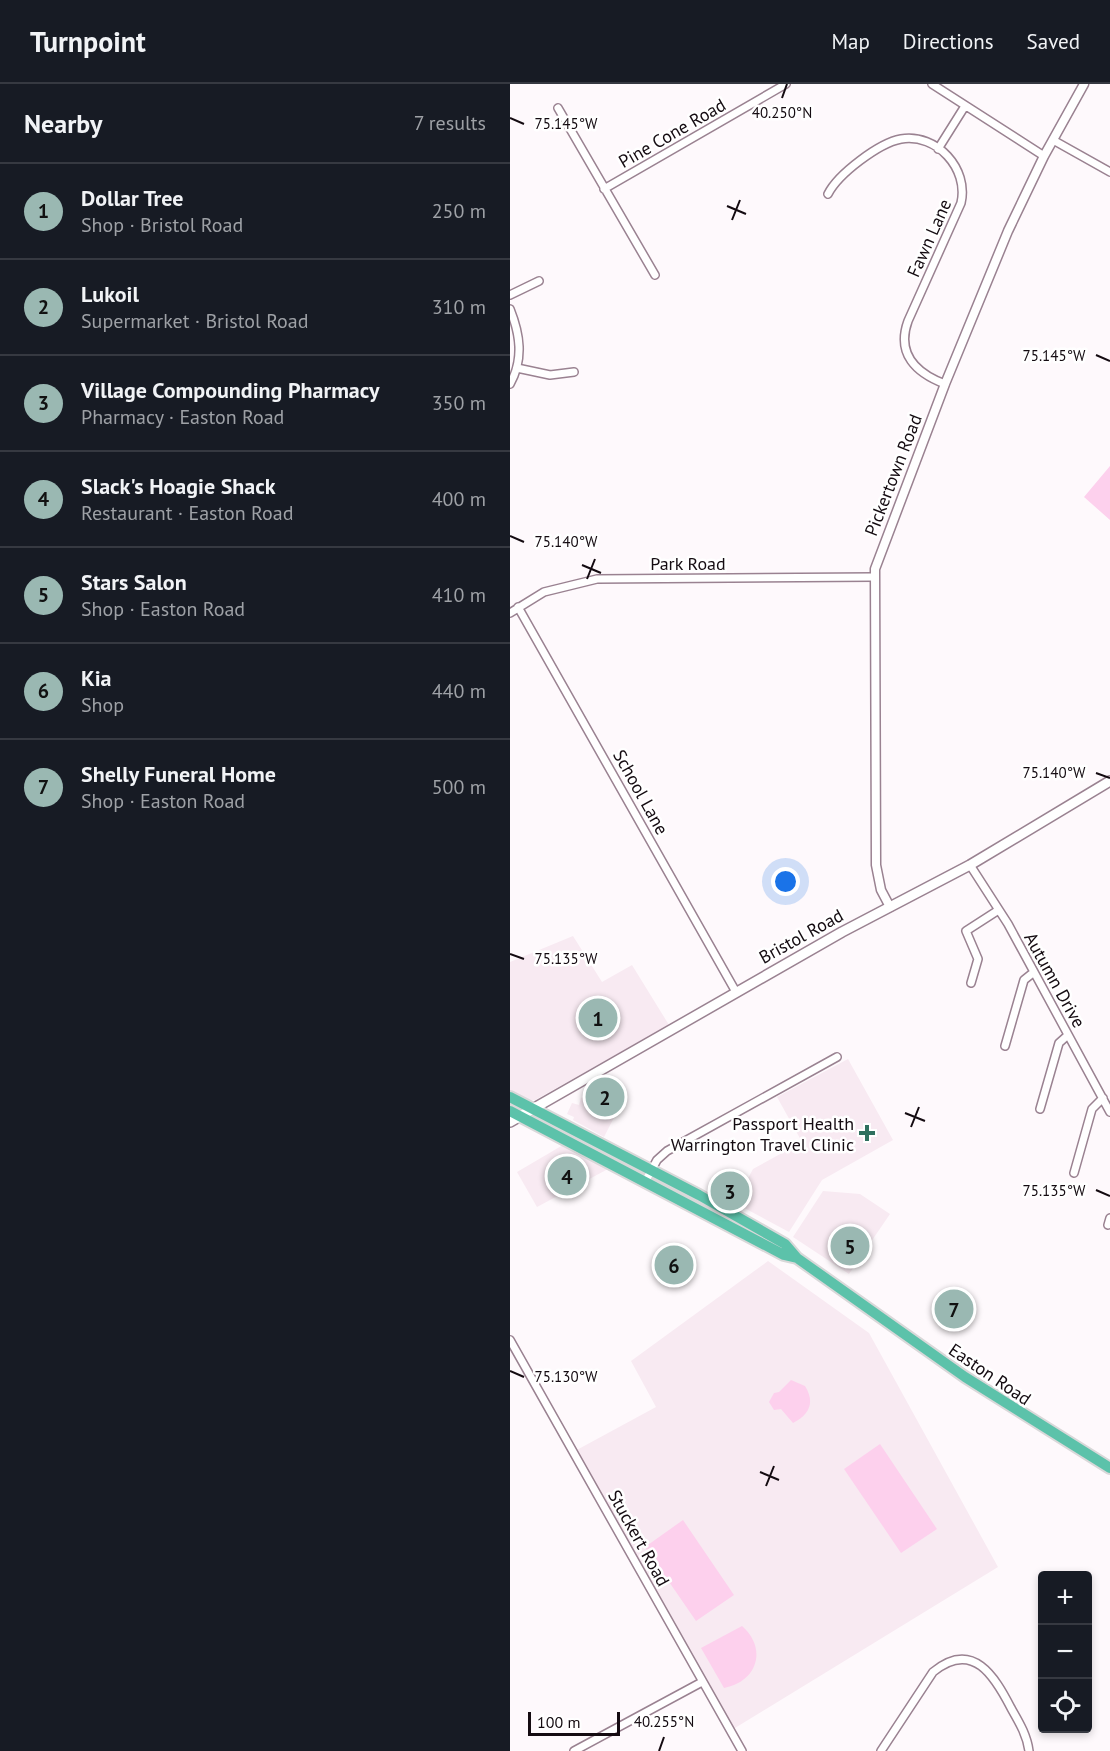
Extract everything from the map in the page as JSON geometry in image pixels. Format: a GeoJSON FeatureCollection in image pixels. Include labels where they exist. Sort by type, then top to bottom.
{"type":"FeatureCollection","features":[{"type":"Feature","properties":{"kind":"highway","name":"Easton Road"},"geometry":{"type":"LineString","coordinates":[[510,1097],[785,1244],[797,1258],[973,1383],[1110,1468]]}},
{"type":"Feature","properties":{"kind":"highway","name":"Easton Road"},"geometry":{"type":"LineString","coordinates":[[510,1111],[784,1255],[797,1258]]}},
{"type":"Feature","properties":{"kind":"main road","name":"Bristol Road"},"geometry":{"type":"LineString","coordinates":[[510,1122],[736,992],[970,865],[1110,781]]}},
{"type":"Feature","properties":{"kind":"street","name":"Pine Cone Road"},"geometry":{"type":"LineString","coordinates":[[604,189],[786,84]]}},
{"type":"Feature","properties":{"kind":"street"},"geometry":{"type":"LineString","coordinates":[[932,84],[1044,156]]}},
{"type":"Feature","properties":{"kind":"street","name":"Pickertown Road"},"geometry":{"type":"LineString","coordinates":[[890,907],[881,890],[876,865],[874,577],[945,384],[1004,240],[1044,156],[1084,84]]}},
{"type":"Feature","properties":{"kind":"street"},"geometry":{"type":"LineString","coordinates":[[828,194],[844,173],[890,142],[916,139],[938,148],[965,106]]}},
{"type":"Feature","properties":{"kind":"street"},"geometry":{"type":"LineString","coordinates":[[558,108],[655,275]]}},
{"type":"Feature","properties":{"kind":"street"},"geometry":{"type":"LineString","coordinates":[[1053,140],[1110,172]]}},
{"type":"Feature","properties":{"kind":"street","name":"Fawn Lane"},"geometry":{"type":"LineString","coordinates":[[938,148],[959,171],[963,194],[904,336],[906,353],[915,368],[927,377],[945,384]]}},
{"type":"Feature","properties":{"kind":"street"},"geometry":{"type":"LineString","coordinates":[[510,296],[539,281]]}},
{"type":"Feature","properties":{"kind":"street"},"geometry":{"type":"LineString","coordinates":[[510,309],[519,334],[517,368],[510,384]]}},
{"type":"Feature","properties":{"kind":"street"},"geometry":{"type":"LineString","coordinates":[[517,368],[550,375],[574,372]]}},
{"type":"Feature","properties":{"kind":"street","name":"Park Road"},"geometry":{"type":"LineString","coordinates":[[510,613],[544,592],[597,579],[874,577]]}},
{"type":"Feature","properties":{"kind":"street","name":"School Lane"},"geometry":{"type":"LineString","coordinates":[[518,608],[736,992]]}},
{"type":"Feature","properties":{"kind":"street","name":"Autumn Drive"},"geometry":{"type":"LineString","coordinates":[[970,865],[997,912],[1008,924],[1110,1112]]}},
{"type":"Feature","properties":{"kind":"street"},"geometry":{"type":"LineString","coordinates":[[971,983],[978,958],[966,931],[997,912]]}},
{"type":"Feature","properties":{"kind":"street"},"geometry":{"type":"LineString","coordinates":[[1005,1046],[1024,980],[1034,972]]}},
{"type":"Feature","properties":{"kind":"street"},"geometry":{"type":"LineString","coordinates":[[1040,1109],[1059,1043],[1068,1035]]}},
{"type":"Feature","properties":{"kind":"street"},"geometry":{"type":"LineString","coordinates":[[645,1182],[657,1160],[667,1151],[837,1058]]}},
{"type":"Feature","properties":{"kind":"street"},"geometry":{"type":"LineString","coordinates":[[1074,1173],[1092,1109],[1102,1098]]}},
{"type":"Feature","properties":{"kind":"street","name":"Stuckert Road"},"geometry":{"type":"LineString","coordinates":[[510,1340],[742,1751]]}},
{"type":"Feature","properties":{"kind":"street"},"geometry":{"type":"LineString","coordinates":[[881,1751],[933,1672],[944,1665],[961,1660],[978,1664],[996,1679],[1025,1734],[1029,1751]]}},
{"type":"Feature","properties":{"kind":"street"},"geometry":{"type":"LineString","coordinates":[[574,1751],[702,1682]]}},
{"type":"Feature","properties":{"kind":"shaded area"},"geometry":{"type":"Polygon","coordinates":[[[1110,466],[1110,520],[1084,497],[1110,466]]]}},
{"type":"Feature","properties":{"kind":"shaded area"},"geometry":{"type":"Polygon","coordinates":[[[573,936],[602,982],[632,965],[669,1025],[535,1100],[527,1101],[510,1092],[510,962],[573,936]]]}},
{"type":"Feature","properties":{"kind":"shaded area"},"geometry":{"type":"Polygon","coordinates":[[[848,1059],[893,1140],[822,1180],[789,1232],[735,1203],[753,1169],[802,1142],[777,1097],[848,1059]]]}},
{"type":"Feature","properties":{"kind":"shaded area"},"geometry":{"type":"Polygon","coordinates":[[[599,1089],[611,1095],[609,1100],[620,1106],[604,1137],[573,1120],[574,1117],[567,1114],[572,1103],[579,1105],[581,1098],[599,1089]]]}},
{"type":"Feature","properties":{"kind":"shaded area"},"geometry":{"type":"Polygon","coordinates":[[[563,1145],[608,1169],[537,1207],[517,1172],[563,1145]]]}},
{"type":"Feature","properties":{"kind":"shaded area"},"geometry":{"type":"Polygon","coordinates":[[[823,1191],[860,1194],[890,1214],[849,1274],[793,1237],[823,1191]]]}},
{"type":"Feature","properties":{"kind":"shaded area"},"geometry":{"type":"Polygon","coordinates":[[[768,1261],[869,1333],[998,1567],[730,1731],[573,1452],[656,1407],[631,1361],[768,1261]]]}},
{"type":"Feature","properties":{"kind":"shaded area"},"geometry":{"type":"Polygon","coordinates":[[[791,1380],[805,1386],[810,1397],[807,1412],[793,1423],[781,1409],[774,1410],[769,1402],[774,1393],[779,1392],[791,1380]]]}},
{"type":"Feature","properties":{"kind":"shaded area"},"geometry":{"type":"Polygon","coordinates":[[[880,1444],[937,1529],[901,1553],[844,1469],[880,1444]]]}},
{"type":"Feature","properties":{"kind":"shaded area"},"geometry":{"type":"Polygon","coordinates":[[[683,1520],[734,1595],[696,1621],[645,1547],[683,1520]]]}},
{"type":"Feature","properties":{"kind":"shaded area"},"geometry":{"type":"Polygon","coordinates":[[[742,1626],[755,1645],[755,1663],[751,1672],[744,1679],[724,1688],[701,1648],[742,1626]]]}},
{"type":"Feature","properties":{"kind":"place","name":"Dollar Tree"},"geometry":{"type":"Point","coordinates":[598,1018]}},
{"type":"Feature","properties":{"kind":"place","name":"Lukoil"},"geometry":{"type":"Point","coordinates":[605,1097]}},
{"type":"Feature","properties":{"kind":"place","name":"Passport Health Warrington Travel Clinic"},"geometry":{"type":"Point","coordinates":[867,1133]}},
{"type":"Feature","properties":{"kind":"place","name":"Slack's Hoagie Shack"},"geometry":{"type":"Point","coordinates":[567,1176]}},
{"type":"Feature","properties":{"kind":"place","name":"Village Compounding Pharmacy"},"geometry":{"type":"Point","coordinates":[730,1191]}},
{"type":"Feature","properties":{"kind":"place","name":"Stars Salon"},"geometry":{"type":"Point","coordinates":[850,1246]}},
{"type":"Feature","properties":{"kind":"place","name":"Kia"},"geometry":{"type":"Point","coordinates":[674,1265]}},
{"type":"Feature","properties":{"kind":"place","name":"Shelly Funeral Home"},"geometry":{"type":"Point","coordinates":[954,1309]}}]}
